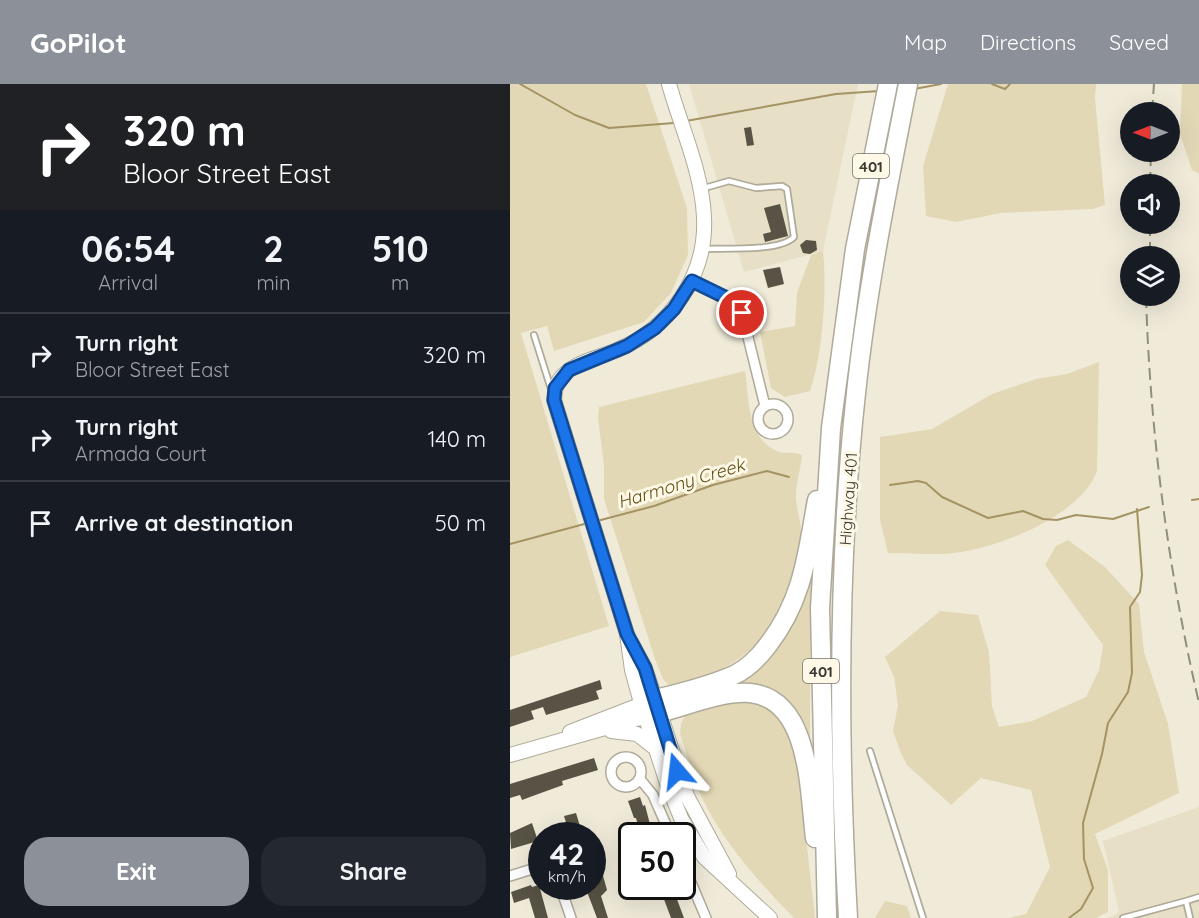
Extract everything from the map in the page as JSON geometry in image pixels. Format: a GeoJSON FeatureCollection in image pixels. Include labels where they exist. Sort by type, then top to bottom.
{"type":"FeatureCollection","features":[{"type":"Feature","properties":{"kind":"highway","name":"Highway 401"},"geometry":{"type":"LineString","coordinates":[[827,916],[820,608],[831,428],[855,249],[888,84]]}},
{"type":"Feature","properties":{"kind":"highway","name":"Highway 401"},"geometry":{"type":"LineString","coordinates":[[848,918],[841,802],[840,641],[848,496],[856,392],[878,241],[908,84]]}},
{"type":"Feature","properties":{"kind":"highway"},"geometry":{"type":"LineString","coordinates":[[650,708],[735,675],[757,658],[783,625],[801,582],[831,428]]}},
{"type":"Feature","properties":{"kind":"highway"},"geometry":{"type":"LineString","coordinates":[[650,708],[750,693],[770,699],[789,716],[802,742],[827,916]]}},
{"type":"Feature","properties":{"kind":"main road"},"geometry":{"type":"LineString","coordinates":[[669,84],[700,189],[704,217],[702,249],[692,281],[674,309],[655,328],[627,346],[569,370],[555,388],[554,400],[627,634],[645,668],[656,749],[667,783],[692,838],[704,857],[770,918]]}},
{"type":"Feature","properties":{"kind":"main road"},"geometry":{"type":"LineString","coordinates":[[510,755],[597,731],[650,708]]}},
{"type":"Feature","properties":{"kind":"main road"},"geometry":{"type":"LineString","coordinates":[[555,741],[581,726],[650,708]]}},
{"type":"Feature","properties":{"kind":"main road"},"geometry":{"type":"LineString","coordinates":[[650,708],[687,796],[737,886]]}},
{"type":"Feature","properties":{"kind":"main road"},"geometry":{"type":"LineString","coordinates":[[597,731],[627,731],[637,734],[656,749]]}},
{"type":"Feature","properties":{"kind":"street"},"geometry":{"type":"LineString","coordinates":[[692,281],[733,301],[742,313],[765,406]]}},
{"type":"Feature","properties":{"kind":"street"},"geometry":{"type":"LineString","coordinates":[[640,779],[653,795],[665,822]]}},
{"type":"Feature","properties":{"kind":"street"},"geometry":{"type":"LineString","coordinates":[[510,876],[528,870]]}},
{"type":"Feature","properties":{"kind":"street"},"geometry":{"type":"LineString","coordinates":[[696,894],[706,918]]}},
{"type":"Feature","properties":{"kind":"street"},"geometry":{"type":"LineString","coordinates":[[565,900],[571,918]]}},
{"type":"Feature","properties":{"kind":"lane"},"geometry":{"type":"LineString","coordinates":[[700,189],[729,181],[756,188],[782,186],[787,189],[794,237],[790,241],[763,247],[702,249]]}},
{"type":"Feature","properties":{"kind":"lane"},"geometry":{"type":"LineString","coordinates":[[534,335],[554,400]]}},
{"type":"Feature","properties":{"kind":"lane"},"geometry":{"type":"LineString","coordinates":[[870,751],[923,918]]}},
{"type":"Feature","properties":{"kind":"lane"},"geometry":{"type":"LineString","coordinates":[[1123,918],[1199,897]]}},
{"type":"Feature","properties":{"kind":"lane"},"geometry":{"type":"LineString","coordinates":[[1186,901],[1190,918]]}},
{"type":"Feature","properties":{"kind":"shaded area"},"geometry":{"type":"Polygon","coordinates":[[[510,84],[646,84],[687,208],[688,255],[671,293],[644,322],[554,351],[547,326],[521,333],[609,626],[510,657],[510,84]]]}},
{"type":"Feature","properties":{"kind":"shaded area"},"geometry":{"type":"Polygon","coordinates":[[[689,84],[858,84],[823,251],[744,272],[689,84]]]}},
{"type":"Feature","properties":{"kind":"shaded area"},"geometry":{"type":"Polygon","coordinates":[[[948,84],[1096,84],[1095,98],[1105,205],[1093,209],[1001,213],[956,222],[926,216],[923,166],[948,84]]]}},
{"type":"Feature","properties":{"kind":"shaded area"},"geometry":{"type":"Polygon","coordinates":[[[1182,84],[1199,84],[1199,174],[1192,170],[1180,134],[1182,84]]]}},
{"type":"Feature","properties":{"kind":"shaded area"},"geometry":{"type":"Polygon","coordinates":[[[823,251],[823,322],[814,376],[810,391],[785,397],[771,388],[760,332],[795,326],[797,293],[811,255],[823,251]]]}},
{"type":"Feature","properties":{"kind":"shaded area"},"geometry":{"type":"Polygon","coordinates":[[[1099,362],[1097,471],[1089,486],[1076,501],[1040,525],[979,549],[943,554],[888,553],[880,520],[880,437],[932,429],[992,394],[1036,379],[1067,374],[1099,362]]]}},
{"type":"Feature","properties":{"kind":"shaded area"},"geometry":{"type":"Polygon","coordinates":[[[745,371],[751,418],[761,438],[779,452],[802,455],[796,496],[801,532],[798,561],[791,588],[780,613],[765,635],[746,653],[724,668],[699,679],[670,686],[663,679],[655,659],[604,499],[599,407],[745,371]]]}},
{"type":"Feature","properties":{"kind":"shaded area"},"geometry":{"type":"Polygon","coordinates":[[[1068,540],[1105,567],[1139,604],[1144,652],[1168,724],[1179,793],[1095,834],[1108,870],[1108,912],[1096,918],[1008,918],[1026,914],[1050,867],[1031,790],[981,778],[951,805],[907,765],[893,731],[898,705],[894,677],[885,657],[940,611],[978,615],[989,652],[992,706],[999,727],[1032,721],[1086,697],[1099,670],[1103,645],[1045,565],[1056,546],[1068,540]]]}},
{"type":"Feature","properties":{"kind":"shaded area"},"geometry":{"type":"Polygon","coordinates":[[[815,561],[810,657],[810,735],[807,735],[795,713],[782,701],[741,687],[739,679],[815,561]]]}},
{"type":"Feature","properties":{"kind":"shaded area"},"geometry":{"type":"Polygon","coordinates":[[[752,700],[771,710],[783,722],[791,737],[797,757],[815,918],[794,918],[733,848],[703,800],[680,734],[685,716],[734,702],[752,700]]]}},
{"type":"Feature","properties":{"kind":"shaded area"},"geometry":{"type":"Polygon","coordinates":[[[1199,807],[1199,918],[1108,918],[1119,912],[1103,841],[1199,807]]]}},
{"type":"Feature","properties":{"kind":"shaded area"},"geometry":{"type":"Polygon","coordinates":[[[885,901],[907,906],[911,918],[875,918],[885,901]]]}},
{"type":"Feature","properties":{"kind":"building"},"geometry":{"type":"Polygon","coordinates":[[[751,127],[754,145],[747,146],[744,128],[751,127]]]}},
{"type":"Feature","properties":{"kind":"building"},"geometry":{"type":"Polygon","coordinates":[[[780,204],[788,236],[765,242],[763,234],[771,232],[764,208],[780,204]]]}},
{"type":"Feature","properties":{"kind":"building"},"geometry":{"type":"Polygon","coordinates":[[[806,240],[816,241],[817,250],[810,254],[803,253],[800,245],[806,240]]]}},
{"type":"Feature","properties":{"kind":"building"},"geometry":{"type":"Polygon","coordinates":[[[780,267],[784,284],[768,288],[763,270],[780,267]]]}},
{"type":"Feature","properties":{"kind":"building"},"geometry":{"type":"Polygon","coordinates":[[[600,680],[602,689],[596,691],[599,699],[546,715],[543,707],[531,711],[534,719],[510,727],[510,710],[600,680]]]}},
{"type":"Feature","properties":{"kind":"building"},"geometry":{"type":"Polygon","coordinates":[[[594,758],[598,770],[562,781],[563,785],[522,800],[520,795],[510,798],[510,784],[594,758]]]}},
{"type":"Feature","properties":{"kind":"building"},"geometry":{"type":"Polygon","coordinates":[[[640,797],[643,806],[645,805],[649,822],[637,822],[628,801],[640,797]]]}},
{"type":"Feature","properties":{"kind":"building"},"geometry":{"type":"Polygon","coordinates":[[[576,813],[579,822],[566,822],[564,816],[576,813]]]}},
{"type":"Feature","properties":{"kind":"building"},"geometry":{"type":"Polygon","coordinates":[[[528,825],[528,844],[511,849],[510,833],[528,825]]]}},
{"type":"Feature","properties":{"kind":"building"},"geometry":{"type":"Polygon","coordinates":[[[528,886],[528,898],[514,903],[511,892],[528,886]]]}},
{"type":"Feature","properties":{"kind":"building"},"geometry":{"type":"Polygon","coordinates":[[[530,900],[543,900],[548,918],[535,918],[530,900]]]}},
{"type":"Feature","properties":{"kind":"building"},"geometry":{"type":"Polygon","coordinates":[[[590,900],[602,900],[608,918],[597,918],[590,900]]]}},
{"type":"Feature","properties":{"kind":"building"},"geometry":{"type":"Polygon","coordinates":[[[664,900],[677,900],[684,918],[671,918],[664,900]]]}},
{"type":"Feature","properties":{"kind":"waterway"},"geometry":{"type":"LineString","coordinates":[[520,84],[575,115],[609,128],[674,123]]}},
{"type":"Feature","properties":{"kind":"waterway"},"geometry":{"type":"LineString","coordinates":[[914,89],[941,84]]}},
{"type":"Feature","properties":{"kind":"waterway"},"geometry":{"type":"LineString","coordinates":[[992,84],[1005,89],[1010,84]]}},
{"type":"Feature","properties":{"kind":"waterway"},"geometry":{"type":"LineString","coordinates":[[686,121],[836,94],[879,91]]}},
{"type":"Feature","properties":{"kind":"waterway","name":"Harmony Creek"},"geometry":{"type":"LineString","coordinates":[[597,521],[654,506],[713,485],[767,471],[789,477]]}},
{"type":"Feature","properties":{"kind":"waterway","name":"Harmony Creek"},"geometry":{"type":"LineString","coordinates":[[890,485],[918,481],[926,483],[942,497],[988,518],[1023,511],[1043,519],[1057,520],[1076,515],[1113,519],[1149,507]]}},
{"type":"Feature","properties":{"kind":"waterway","name":"Harmony Creek"},"geometry":{"type":"LineString","coordinates":[[1192,500],[1199,499]]}},
{"type":"Feature","properties":{"kind":"waterway"},"geometry":{"type":"LineString","coordinates":[[1069,918],[1081,909],[1093,888],[1084,859],[1083,823],[1108,723],[1128,692],[1132,673],[1130,607],[1140,592],[1142,575],[1137,509]]}},
{"type":"Feature","properties":{"kind":"waterway","name":"Harmony Creek"},"geometry":{"type":"LineString","coordinates":[[510,544],[588,523]]}},
{"type":"Feature","properties":{"kind":"railway"},"geometry":{"type":"LineString","coordinates":[[1153,102],[1154,84]]}},
{"type":"Feature","properties":{"kind":"railway"},"geometry":{"type":"LineString","coordinates":[[1150,174],[1151,162]]}},
{"type":"Feature","properties":{"kind":"railway"},"geometry":{"type":"LineString","coordinates":[[1150,234],[1150,246]]}},
{"type":"Feature","properties":{"kind":"railway"},"geometry":{"type":"LineString","coordinates":[[1146,306],[1156,449],[1162,501],[1178,602],[1199,703]]}},
{"type":"Feature","properties":{"kind":"route"},"geometry":{"type":"LineString","coordinates":[[677,771],[645,668],[627,634],[554,400],[555,388],[569,370],[627,346],[655,328],[674,309],[692,281],[733,301],[742,313]]}}]}
